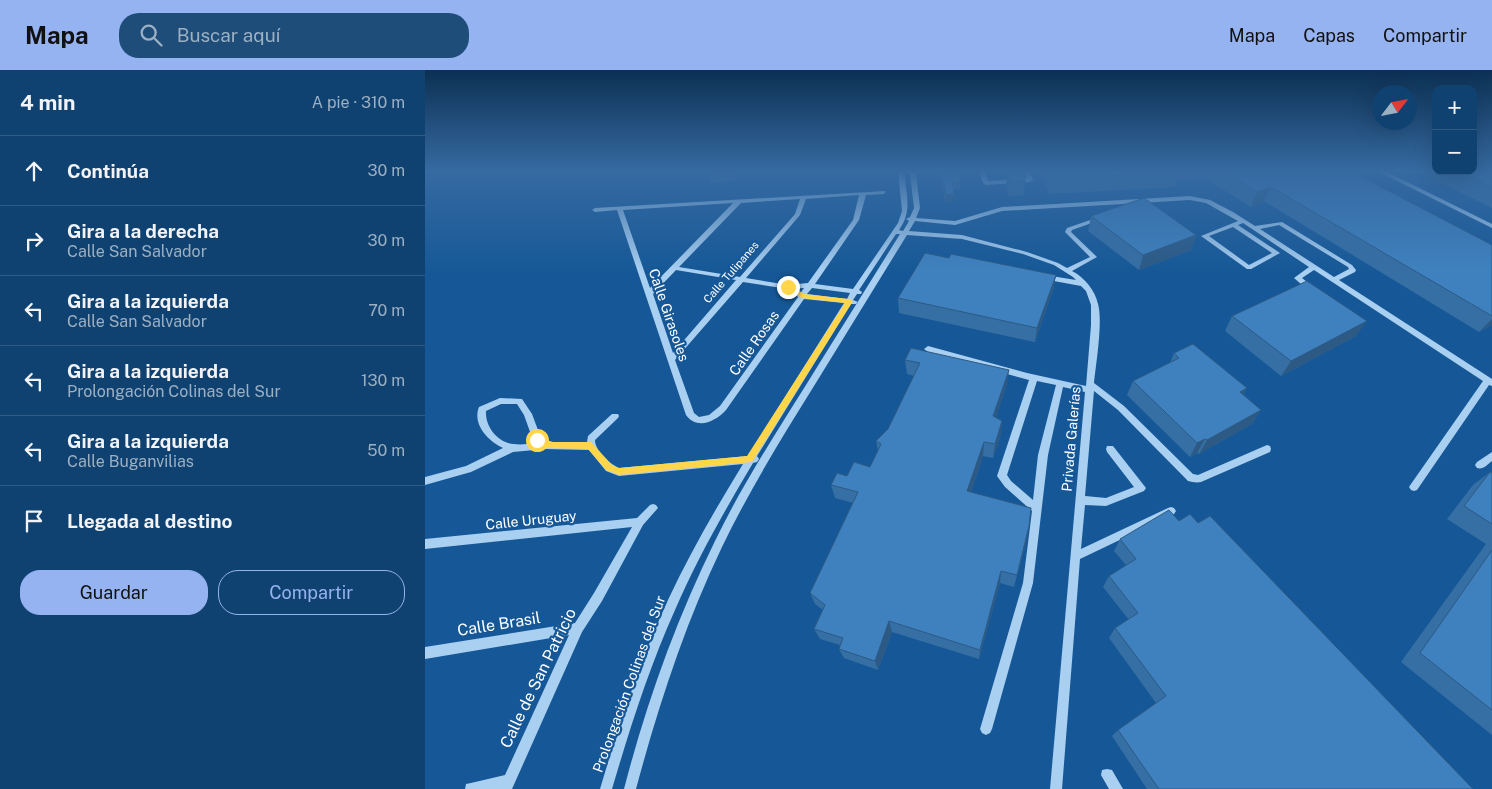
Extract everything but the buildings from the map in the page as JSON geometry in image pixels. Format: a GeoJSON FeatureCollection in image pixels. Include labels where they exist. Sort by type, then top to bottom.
{"type":"FeatureCollection","features":[{"type":"Feature","properties":{"kind":"street"},"geometry":{"type":"LineString","coordinates":[[595,210],[696,205]]}},
{"type":"Feature","properties":{"kind":"street"},"geometry":{"type":"LineString","coordinates":[[649,294],[737,205]]}},
{"type":"Feature","properties":{"kind":"street","name":"Calle Tulipanes"},"geometry":{"type":"LineString","coordinates":[[671,360],[798,214],[801,205]]}},
{"type":"Feature","properties":{"kind":"street","name":"Calle Rosas"},"geometry":{"type":"LineString","coordinates":[[702,421],[715,416],[723,408],[856,220],[860,205]]}},
{"type":"Feature","properties":{"kind":"street","name":"Prolongación Colinas del Sur"},"geometry":{"type":"LineString","coordinates":[[606,789],[618,746],[672,605],[699,547],[749,459],[902,219],[905,211],[905,205]]}},
{"type":"Feature","properties":{"kind":"street"},"geometry":{"type":"LineString","coordinates":[[631,789],[645,736],[693,599],[719,542],[764,459],[913,219],[917,205]]}},
{"type":"Feature","properties":{"kind":"street"},"geometry":{"type":"LineString","coordinates":[[902,219],[955,224],[1003,209],[1079,205]]}},
{"type":"Feature","properties":{"kind":"street"},"geometry":{"type":"LineString","coordinates":[[1125,211],[1134,208],[1136,205]]}},
{"type":"Feature","properties":{"kind":"street"},"geometry":{"type":"LineString","coordinates":[[1217,205],[1490,382],[1414,487]]}},
{"type":"Feature","properties":{"kind":"street"},"geometry":{"type":"LineString","coordinates":[[1448,205],[1492,226]]}},
{"type":"Feature","properties":{"kind":"street","name":"Calle Girasoles"},"geometry":{"type":"LineString","coordinates":[[620,209],[690,415],[694,419],[702,421]]}},
{"type":"Feature","properties":{"kind":"street"},"geometry":{"type":"LineString","coordinates":[[1068,270],[1093,257],[1068,232],[1069,229],[1106,217]]}},
{"type":"Feature","properties":{"kind":"street"},"geometry":{"type":"LineString","coordinates":[[1234,225],[1277,253],[1249,268],[1204,236],[1243,221]]}},
{"type":"Feature","properties":{"kind":"street"},"geometry":{"type":"LineString","coordinates":[[1254,228],[1281,223],[1350,266],[1353,270],[1334,280]]}},
{"type":"Feature","properties":{"kind":"street"},"geometry":{"type":"LineString","coordinates":[[955,224],[955,236]]}},
{"type":"Feature","properties":{"kind":"street"},"geometry":{"type":"LineString","coordinates":[[894,232],[905,232]]}},
{"type":"Feature","properties":{"kind":"street","name":"Privada Galerías"},"geometry":{"type":"LineString","coordinates":[[905,232],[955,236],[1046,259],[1068,270],[1084,284],[1092,296],[1095,313],[1056,789]]}},
{"type":"Feature","properties":{"kind":"street"},"geometry":{"type":"LineString","coordinates":[[1314,267],[1297,278],[1322,296]]}},
{"type":"Feature","properties":{"kind":"street"},"geometry":{"type":"LineString","coordinates":[[675,268],[788,287],[809,285],[866,293]]}},
{"type":"Feature","properties":{"kind":"street"},"geometry":{"type":"LineString","coordinates":[[1035,275],[1084,284]]}},
{"type":"Feature","properties":{"kind":"street"},"geometry":{"type":"LineString","coordinates":[[788,287],[802,296],[861,303]]}},
{"type":"Feature","properties":{"kind":"street"},"geometry":{"type":"LineString","coordinates":[[928,349],[1034,378],[1089,388],[1121,408],[1191,478],[1198,479],[1267,449]]}},
{"type":"Feature","properties":{"kind":"street"},"geometry":{"type":"LineString","coordinates":[[1034,378],[1002,476],[1007,484],[1036,509]]}},
{"type":"Feature","properties":{"kind":"street"},"geometry":{"type":"LineString","coordinates":[[986,729],[1028,583],[1043,455],[1060,384]]}},
{"type":"Feature","properties":{"kind":"street"},"geometry":{"type":"LineString","coordinates":[[511,448],[502,443],[481,423],[482,409],[500,401],[519,401],[527,414],[537,440],[545,445]]}},
{"type":"Feature","properties":{"kind":"street"},"geometry":{"type":"LineString","coordinates":[[615,416],[591,439],[591,446],[609,468],[619,472],[764,459]]}},
{"type":"Feature","properties":{"kind":"street"},"geometry":{"type":"LineString","coordinates":[[425,481],[468,470],[511,448],[545,445],[591,446]]}},
{"type":"Feature","properties":{"kind":"street"},"geometry":{"type":"LineString","coordinates":[[1080,500],[1106,502],[1141,488],[1110,449]]}},
{"type":"Feature","properties":{"kind":"street"},"geometry":{"type":"LineString","coordinates":[[1479,465],[1492,456]]}},
{"type":"Feature","properties":{"kind":"street","name":"Calle de San Patricio"},"geometry":{"type":"LineString","coordinates":[[506,785],[578,628],[598,597],[640,522],[653,508]]}},
{"type":"Feature","properties":{"kind":"street"},"geometry":{"type":"LineString","coordinates":[[1075,557],[1171,511]]}},
{"type":"Feature","properties":{"kind":"street","name":"Calle Uruguay"},"geometry":{"type":"LineString","coordinates":[[425,544],[640,522]]}},
{"type":"Feature","properties":{"kind":"street","name":"Calle Brasil"},"geometry":{"type":"LineString","coordinates":[[425,653],[578,628]]}},
{"type":"Feature","properties":{"kind":"street"},"geometry":{"type":"LineString","coordinates":[[1107,774],[1117,789]]}},
{"type":"Feature","properties":{"kind":"street"},"geometry":{"type":"LineString","coordinates":[[471,789],[506,785]]}},
{"type":"Feature","properties":{"kind":"route"},"geometry":{"type":"LineString","coordinates":[[537,440],[545,445],[553,446],[591,446],[609,468],[619,472],[749,459],[849,301],[802,296],[788,287]]}}]}
